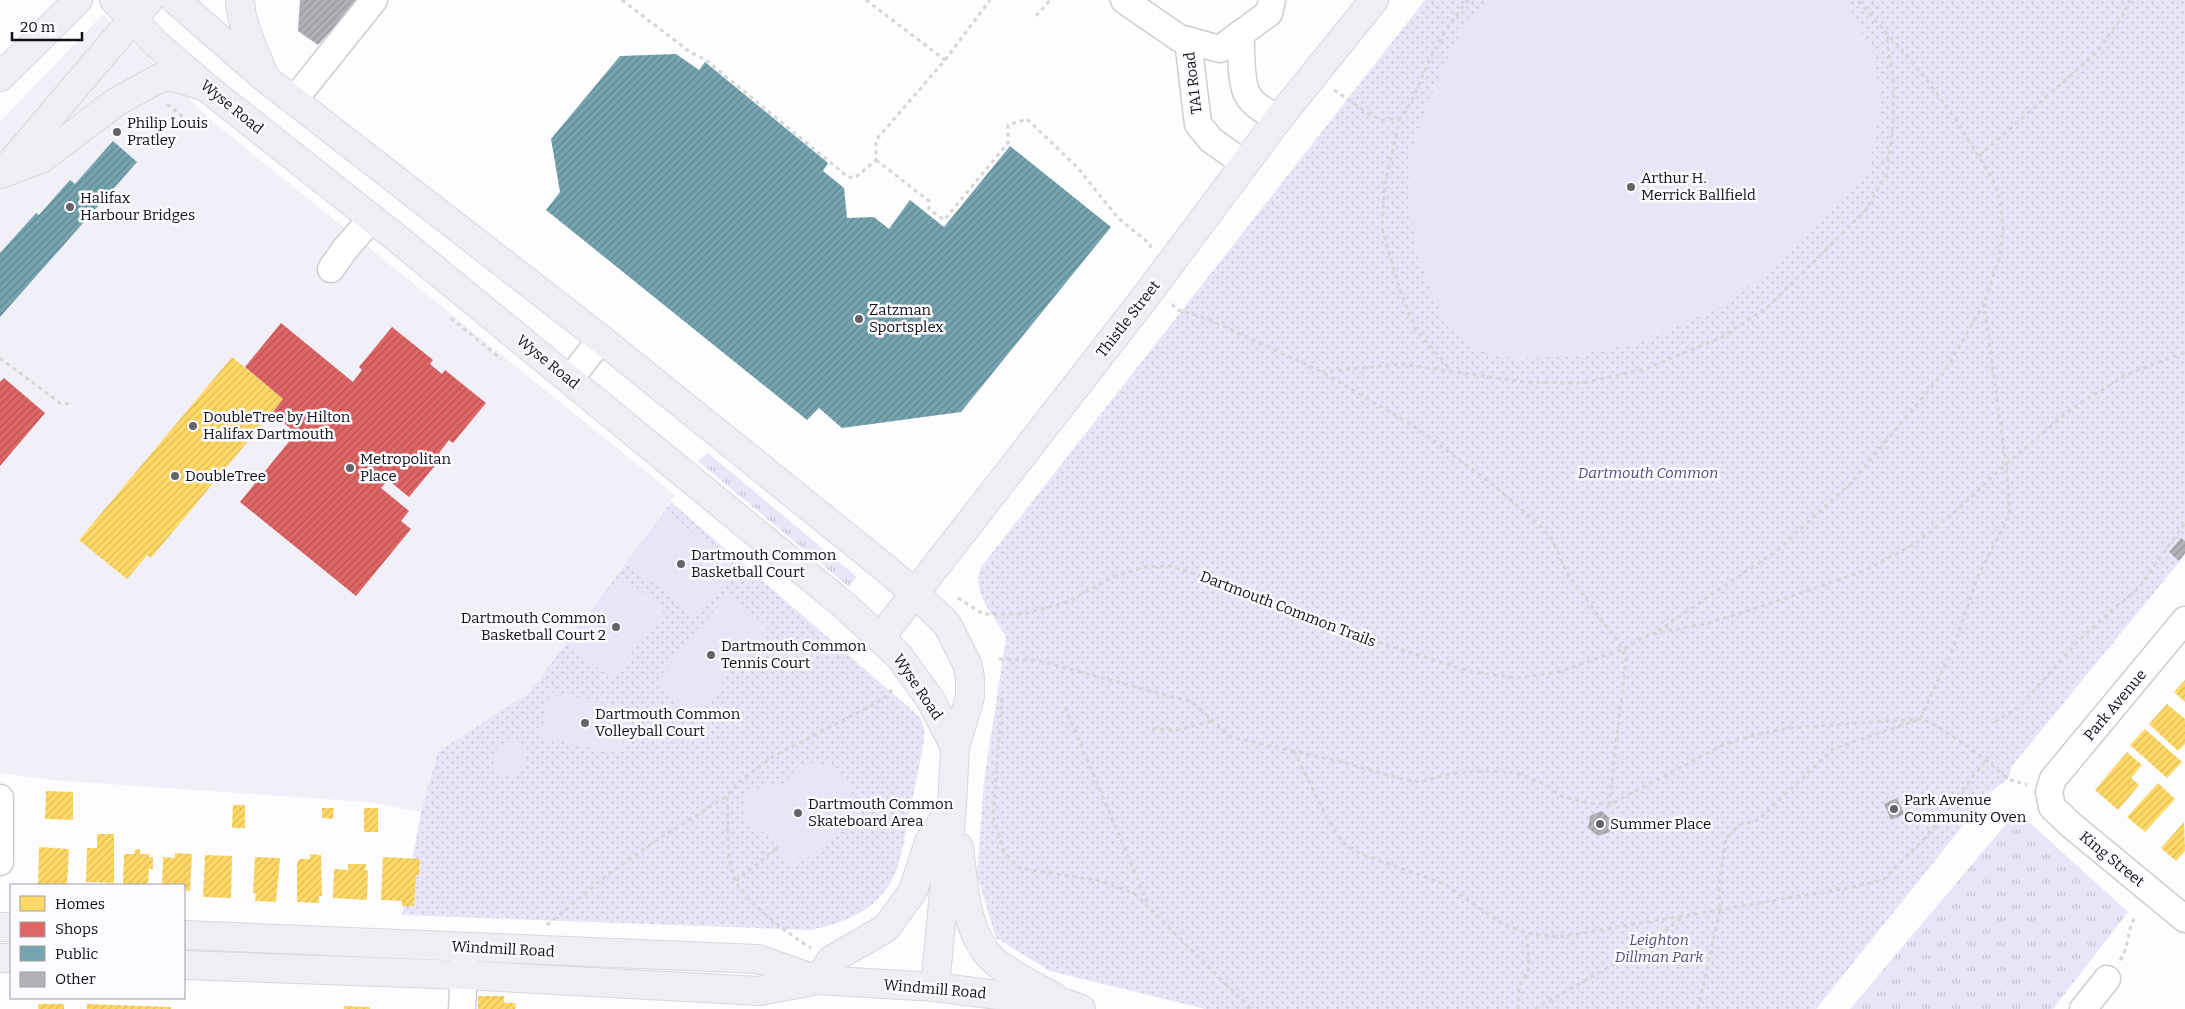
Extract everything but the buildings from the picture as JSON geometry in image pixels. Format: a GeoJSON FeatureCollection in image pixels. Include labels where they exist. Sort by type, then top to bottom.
{"type":"FeatureCollection","features":[{"type":"Feature","properties":{"kind":"main road"},"geometry":{"type":"LineString","coordinates":[[0,77],[78,0]]}},
{"type":"Feature","properties":{"kind":"main road","name":"Wyse Road"},"geometry":{"type":"LineString","coordinates":[[114,0],[132,20],[207,88],[372,218],[766,539],[880,638],[899,656],[930,699],[955,747]]}},
{"type":"Feature","properties":{"kind":"main road"},"geometry":{"type":"LineString","coordinates":[[0,175],[149,0]]}},
{"type":"Feature","properties":{"kind":"main road","name":"Wyse Road"},"geometry":{"type":"LineString","coordinates":[[174,0],[266,79],[602,339],[916,594],[947,624],[968,666],[970,697],[955,747],[952,806],[935,987]]}},
{"type":"Feature","properties":{"kind":"main road"},"geometry":{"type":"LineString","coordinates":[[240,0],[240,10],[248,36],[266,79]]}},
{"type":"Feature","properties":{"kind":"main road","name":"Thistle Street"},"geometry":{"type":"LineString","coordinates":[[880,638],[1143,300],[1279,118],[1374,0]]}},
{"type":"Feature","properties":{"kind":"main road"},"geometry":{"type":"LineString","coordinates":[[0,175],[41,159],[116,102],[160,78],[172,77],[207,88]]}},
{"type":"Feature","properties":{"kind":"main road"},"geometry":{"type":"LineString","coordinates":[[824,970],[886,928],[913,891],[929,842],[952,806]]}},
{"type":"Feature","properties":{"kind":"main road"},"geometry":{"type":"LineString","coordinates":[[952,806],[970,922],[984,948],[997,964],[1074,1007]]}},
{"type":"Feature","properties":{"kind":"main road","name":"Windmill Road"},"geometry":{"type":"LineString","coordinates":[[185,935],[758,959],[1074,1007]]}},
{"type":"Feature","properties":{"kind":"main road","name":"Windmill Road"},"geometry":{"type":"LineString","coordinates":[[185,965],[463,975],[760,991],[824,970]]}},
{"type":"Feature","properties":{"kind":"street"},"geometry":{"type":"LineString","coordinates":[[294,100],[374,0]]}},
{"type":"Feature","properties":{"kind":"street","name":"TA1 Road"},"geometry":{"type":"LineString","coordinates":[[1124,0],[1179,38],[1220,49],[1269,13],[1272,0]]}},
{"type":"Feature","properties":{"kind":"street"},"geometry":{"type":"LineString","coordinates":[[1240,34],[1244,79],[1248,95],[1264,111],[1279,118]]}},
{"type":"Feature","properties":{"kind":"street","name":"TA1 Road"},"geometry":{"type":"LineString","coordinates":[[1188,40],[1198,124],[1211,140],[1245,164]]}},
{"type":"Feature","properties":{"kind":"street"},"geometry":{"type":"LineString","coordinates":[[331,269],[345,249],[372,218]]}},
{"type":"Feature","properties":{"kind":"street"},"geometry":{"type":"LineString","coordinates":[[570,379],[602,339]]}},
{"type":"Feature","properties":{"kind":"street","name":"Park Avenue"},"geometry":{"type":"LineString","coordinates":[[2049,792],[2053,779],[2185,620]]}},
{"type":"Feature","properties":{"kind":"street","name":"King Street"},"geometry":{"type":"LineString","coordinates":[[2049,792],[2052,807],[2071,825],[2181,908]]}},
{"type":"Feature","properties":{"kind":"street"},"geometry":{"type":"LineString","coordinates":[[0,800],[0,862]]}},
{"type":"Feature","properties":{"kind":"street"},"geometry":{"type":"LineString","coordinates":[[462,1009],[465,947]]}},
{"type":"Feature","properties":{"kind":"street"},"geometry":{"type":"LineString","coordinates":[[2083,1009],[2107,979]]}},
{"type":"Feature","properties":{"kind":"path"},"geometry":{"type":"LineString","coordinates":[[622,0],[690,52],[706,60],[848,177],[855,178],[876,160],[876,140],[945,60],[990,0]]}},
{"type":"Feature","properties":{"kind":"path"},"geometry":{"type":"LineString","coordinates":[[866,0],[945,60]]}},
{"type":"Feature","properties":{"kind":"path"},"geometry":{"type":"LineString","coordinates":[[1036,16],[1050,0]]}},
{"type":"Feature","properties":{"kind":"path"},"geometry":{"type":"LineString","coordinates":[[1451,370],[1416,330],[1399,288],[1382,228],[1385,184],[1400,118],[1410,107],[1428,63],[1450,22],[1468,0]]}},
{"type":"Feature","properties":{"kind":"path","name":"Dartmouth Common Trails"},"geometry":{"type":"LineString","coordinates":[[960,598],[983,614],[1022,614],[1067,602],[1115,576],[1144,567],[1170,566],[1225,584],[1315,622],[1472,672],[1517,678],[1559,672],[1623,649],[1655,633],[1776,552],[1850,484],[1945,370],[1984,304],[2000,259],[2003,228],[2000,201],[1993,180],[1932,86],[1857,0]]}},
{"type":"Feature","properties":{"kind":"path"},"geometry":{"type":"LineString","coordinates":[[1979,156],[2095,54],[2122,18],[2130,0]]}},
{"type":"Feature","properties":{"kind":"path"},"geometry":{"type":"LineString","coordinates":[[1322,372],[1401,364],[1524,382],[1582,383],[1646,369],[1724,336],[1769,306],[1866,210],[1887,173],[1893,126],[1894,86],[1886,32]]}},
{"type":"Feature","properties":{"kind":"path"},"geometry":{"type":"LineString","coordinates":[[1313,76],[1371,115],[1383,120],[1400,118]]}},
{"type":"Feature","properties":{"kind":"path"},"geometry":{"type":"LineString","coordinates":[[161,98],[198,129]]}},
{"type":"Feature","properties":{"kind":"path"},"geometry":{"type":"LineString","coordinates":[[876,160],[929,201],[929,209],[944,220],[1008,143],[1008,125],[1027,119],[1078,168],[1118,218],[1150,244],[1152,250]]}},
{"type":"Feature","properties":{"kind":"path"},"geometry":{"type":"LineString","coordinates":[[1178,297],[1172,305],[1178,310],[1208,319],[1322,372],[1412,425],[1492,484],[1539,524],[1552,539],[1567,574],[1623,649],[1626,659],[1609,805]]}},
{"type":"Feature","properties":{"kind":"path","name":"Dartmouth Common Trails"},"geometry":{"type":"LineString","coordinates":[[1920,719],[1954,646],[1977,578],[2010,514],[2006,464],[1984,304]]}},
{"type":"Feature","properties":{"kind":"path","name":"Dartmouth Common Trails"},"geometry":{"type":"LineString","coordinates":[[1655,633],[1709,623],[1784,599],[1861,572],[1916,544],[2074,407],[2126,375],[2185,352]]}},
{"type":"Feature","properties":{"kind":"path"},"geometry":{"type":"LineString","coordinates":[[0,358],[60,403],[72,404]]}},
{"type":"Feature","properties":{"kind":"path"},"geometry":{"type":"LineString","coordinates":[[1995,722],[2020,706],[2078,641],[2137,590],[2185,523]]}},
{"type":"Feature","properties":{"kind":"path"},"geometry":{"type":"LineString","coordinates":[[999,659],[1040,661],[1192,702],[1231,738],[1294,751],[1419,782],[1449,774],[1468,772],[1517,773],[1540,782],[1561,796],[1582,802],[1609,805],[1725,744],[1758,734],[1788,728],[1920,719],[1936,725],[1986,760],[2008,779]]}},
{"type":"Feature","properties":{"kind":"path"},"geometry":{"type":"LineString","coordinates":[[546,926],[607,875],[654,842],[727,796],[740,781],[774,756],[882,700],[893,688]]}},
{"type":"Feature","properties":{"kind":"path"},"geometry":{"type":"LineString","coordinates":[[1002,698],[993,817],[1004,852],[1019,868],[1100,881],[1134,893],[1251,1009]]}},
{"type":"Feature","properties":{"kind":"path"},"geometry":{"type":"LineString","coordinates":[[1065,707],[1149,907]]}},
{"type":"Feature","properties":{"kind":"path"},"geometry":{"type":"LineString","coordinates":[[1698,1009],[1720,910],[1719,885],[1726,839],[1739,825],[1758,820],[1833,749],[1920,719]]}},
{"type":"Feature","properties":{"kind":"path"},"geometry":{"type":"LineString","coordinates":[[1152,729],[1177,730],[1213,721]]}},
{"type":"Feature","properties":{"kind":"path"},"geometry":{"type":"LineString","coordinates":[[1294,751],[1326,816],[1342,842],[1359,853],[1444,884],[1503,924],[1526,933],[1559,937],[1848,888],[1883,880],[1926,837],[1986,760]]}},
{"type":"Feature","properties":{"kind":"path"},"geometry":{"type":"LineString","coordinates":[[727,796],[731,864],[736,881],[745,894],[795,938],[824,970]]}},
{"type":"Feature","properties":{"kind":"path"},"geometry":{"type":"LineString","coordinates":[[736,881],[778,847]]}},
{"type":"Feature","properties":{"kind":"path"},"geometry":{"type":"LineString","coordinates":[[1535,1009],[1646,946],[1684,916]]}},
{"type":"Feature","properties":{"kind":"path"},"geometry":{"type":"LineString","coordinates":[[2107,979],[2124,955],[2129,927],[2136,916]]}},
{"type":"Feature","properties":{"kind":"path"},"geometry":{"type":"LineString","coordinates":[[1518,1009],[1519,987],[1528,971],[1529,965],[1526,933]]}},
{"type":"Feature","properties":{"kind":"shaded area"},"geometry":{"type":"Polygon","coordinates":[[[103,14],[212,121],[675,495],[529,693],[439,752],[421,812],[367,802],[52,780],[0,773],[0,122],[103,14]]]}},
{"type":"Feature","properties":{"kind":"green space","name":"Dartmouth Common"},"geometry":{"type":"Polygon","coordinates":[[[1425,0],[2185,0],[2185,555],[2012,766],[2008,779],[1989,793],[1816,1009],[1205,1009],[1050,971],[996,938],[977,875],[984,781],[1006,637],[981,595],[978,576],[981,567],[1425,0]]]}},
{"type":"Feature","properties":{"kind":"green space","name":"Arthur H. Merrick Ballfield"},"geometry":{"type":"Polygon","coordinates":[[[1489,0],[1844,0],[1848,4],[1873,53],[1880,98],[1876,137],[1868,171],[1823,220],[1770,272],[1716,309],[1642,342],[1567,357],[1510,358],[1478,350],[1449,328],[1434,298],[1415,244],[1410,204],[1409,155],[1435,86],[1461,31],[1489,0]]]}},
{"type":"Feature","properties":{"kind":"green space"},"geometry":{"type":"Polygon","coordinates":[[[708,453],[857,577],[849,587],[698,461],[708,453]]]}},
{"type":"Feature","properties":{"kind":"green space"},"geometry":{"type":"Polygon","coordinates":[[[671,502],[920,717],[924,729],[924,741],[901,853],[890,884],[882,895],[861,912],[837,923],[810,930],[402,915],[421,812],[438,752],[529,693],[671,502]]]}},
{"type":"Feature","properties":{"kind":"green space","name":"Dartmouth Common Basketball Court"},"geometry":{"type":"Polygon","coordinates":[[[666,511],[737,568],[696,617],[626,561],[666,511]]]}},
{"type":"Feature","properties":{"kind":"green space","name":"Dartmouth Common Basketball Court 2"},"geometry":{"type":"Polygon","coordinates":[[[621,576],[665,610],[612,679],[568,644],[621,576]]]}},
{"type":"Feature","properties":{"kind":"green space","name":"Dartmouth Common Tennis Court"},"geometry":{"type":"Polygon","coordinates":[[[728,594],[768,627],[694,717],[654,684],[728,594]]]}},
{"type":"Feature","properties":{"kind":"green space","name":"Dartmouth Common Volleyball Court"},"geometry":{"type":"Polygon","coordinates":[[[550,692],[630,709],[620,754],[540,737],[550,692]]]}},
{"type":"Feature","properties":{"kind":"green space"},"geometry":{"type":"Polygon","coordinates":[[[510,742],[517,743],[522,747],[526,752],[526,766],[522,771],[517,775],[510,776],[503,775],[498,771],[494,766],[493,759],[494,752],[498,747],[503,743],[510,742]]]}},
{"type":"Feature","properties":{"kind":"green space","name":"Dartmouth Common Skateboard Area"},"geometry":{"type":"Polygon","coordinates":[[[809,762],[833,769],[845,778],[852,792],[853,815],[847,827],[836,836],[805,860],[794,863],[784,857],[771,837],[752,827],[746,821],[743,806],[748,790],[785,783],[798,766],[809,762]]]}},
{"type":"Feature","properties":{"kind":"green space"},"geometry":{"type":"Polygon","coordinates":[[[2017,811],[2128,912],[2053,1009],[1850,1009],[2017,811]]]}},
{"type":"Feature","properties":{"kind":"place","name":"Philip Louis Pratley"},"geometry":{"type":"Point","coordinates":[117,132]}},
{"type":"Feature","properties":{"kind":"place","name":"Arthur H. Merrick Ballfield"},"geometry":{"type":"Point","coordinates":[1631,187]}},
{"type":"Feature","properties":{"kind":"place","name":"Halifax Harbour Bridges"},"geometry":{"type":"Point","coordinates":[70,207]}},
{"type":"Feature","properties":{"kind":"place","name":"Zatzman Sportsplex"},"geometry":{"type":"Point","coordinates":[859,319]}},
{"type":"Feature","properties":{"kind":"place","name":"DoubleTree by Hilton Halifax Dartmouth"},"geometry":{"type":"Point","coordinates":[193,426]}},
{"type":"Feature","properties":{"kind":"place","name":"Metropolitan Place"},"geometry":{"type":"Point","coordinates":[350,468]}},
{"type":"Feature","properties":{"kind":"place","name":"DoubleTree"},"geometry":{"type":"Point","coordinates":[175,476]}},
{"type":"Feature","properties":{"kind":"place","name":"Dartmouth Common Basketball Court"},"geometry":{"type":"Point","coordinates":[681,564]}},
{"type":"Feature","properties":{"kind":"place","name":"Dartmouth Common Basketball Court 2"},"geometry":{"type":"Point","coordinates":[616,627]}},
{"type":"Feature","properties":{"kind":"place","name":"Dartmouth Common Tennis Court"},"geometry":{"type":"Point","coordinates":[711,655]}},
{"type":"Feature","properties":{"kind":"place","name":"Dartmouth Common Volleyball Court"},"geometry":{"type":"Point","coordinates":[585,723]}},
{"type":"Feature","properties":{"kind":"place","name":"Park Avenue Community Oven"},"geometry":{"type":"Point","coordinates":[1894,809]}},
{"type":"Feature","properties":{"kind":"place","name":"Dartmouth Common Skateboard Area"},"geometry":{"type":"Point","coordinates":[798,813]}},
{"type":"Feature","properties":{"kind":"place","name":"Summer Place"},"geometry":{"type":"Point","coordinates":[1600,824]}},
{"type":"Feature","properties":{"kind":"park label","name":"Leighton Dillman Park"},"geometry":{"type":"Point","coordinates":[1659,948]}}]}
